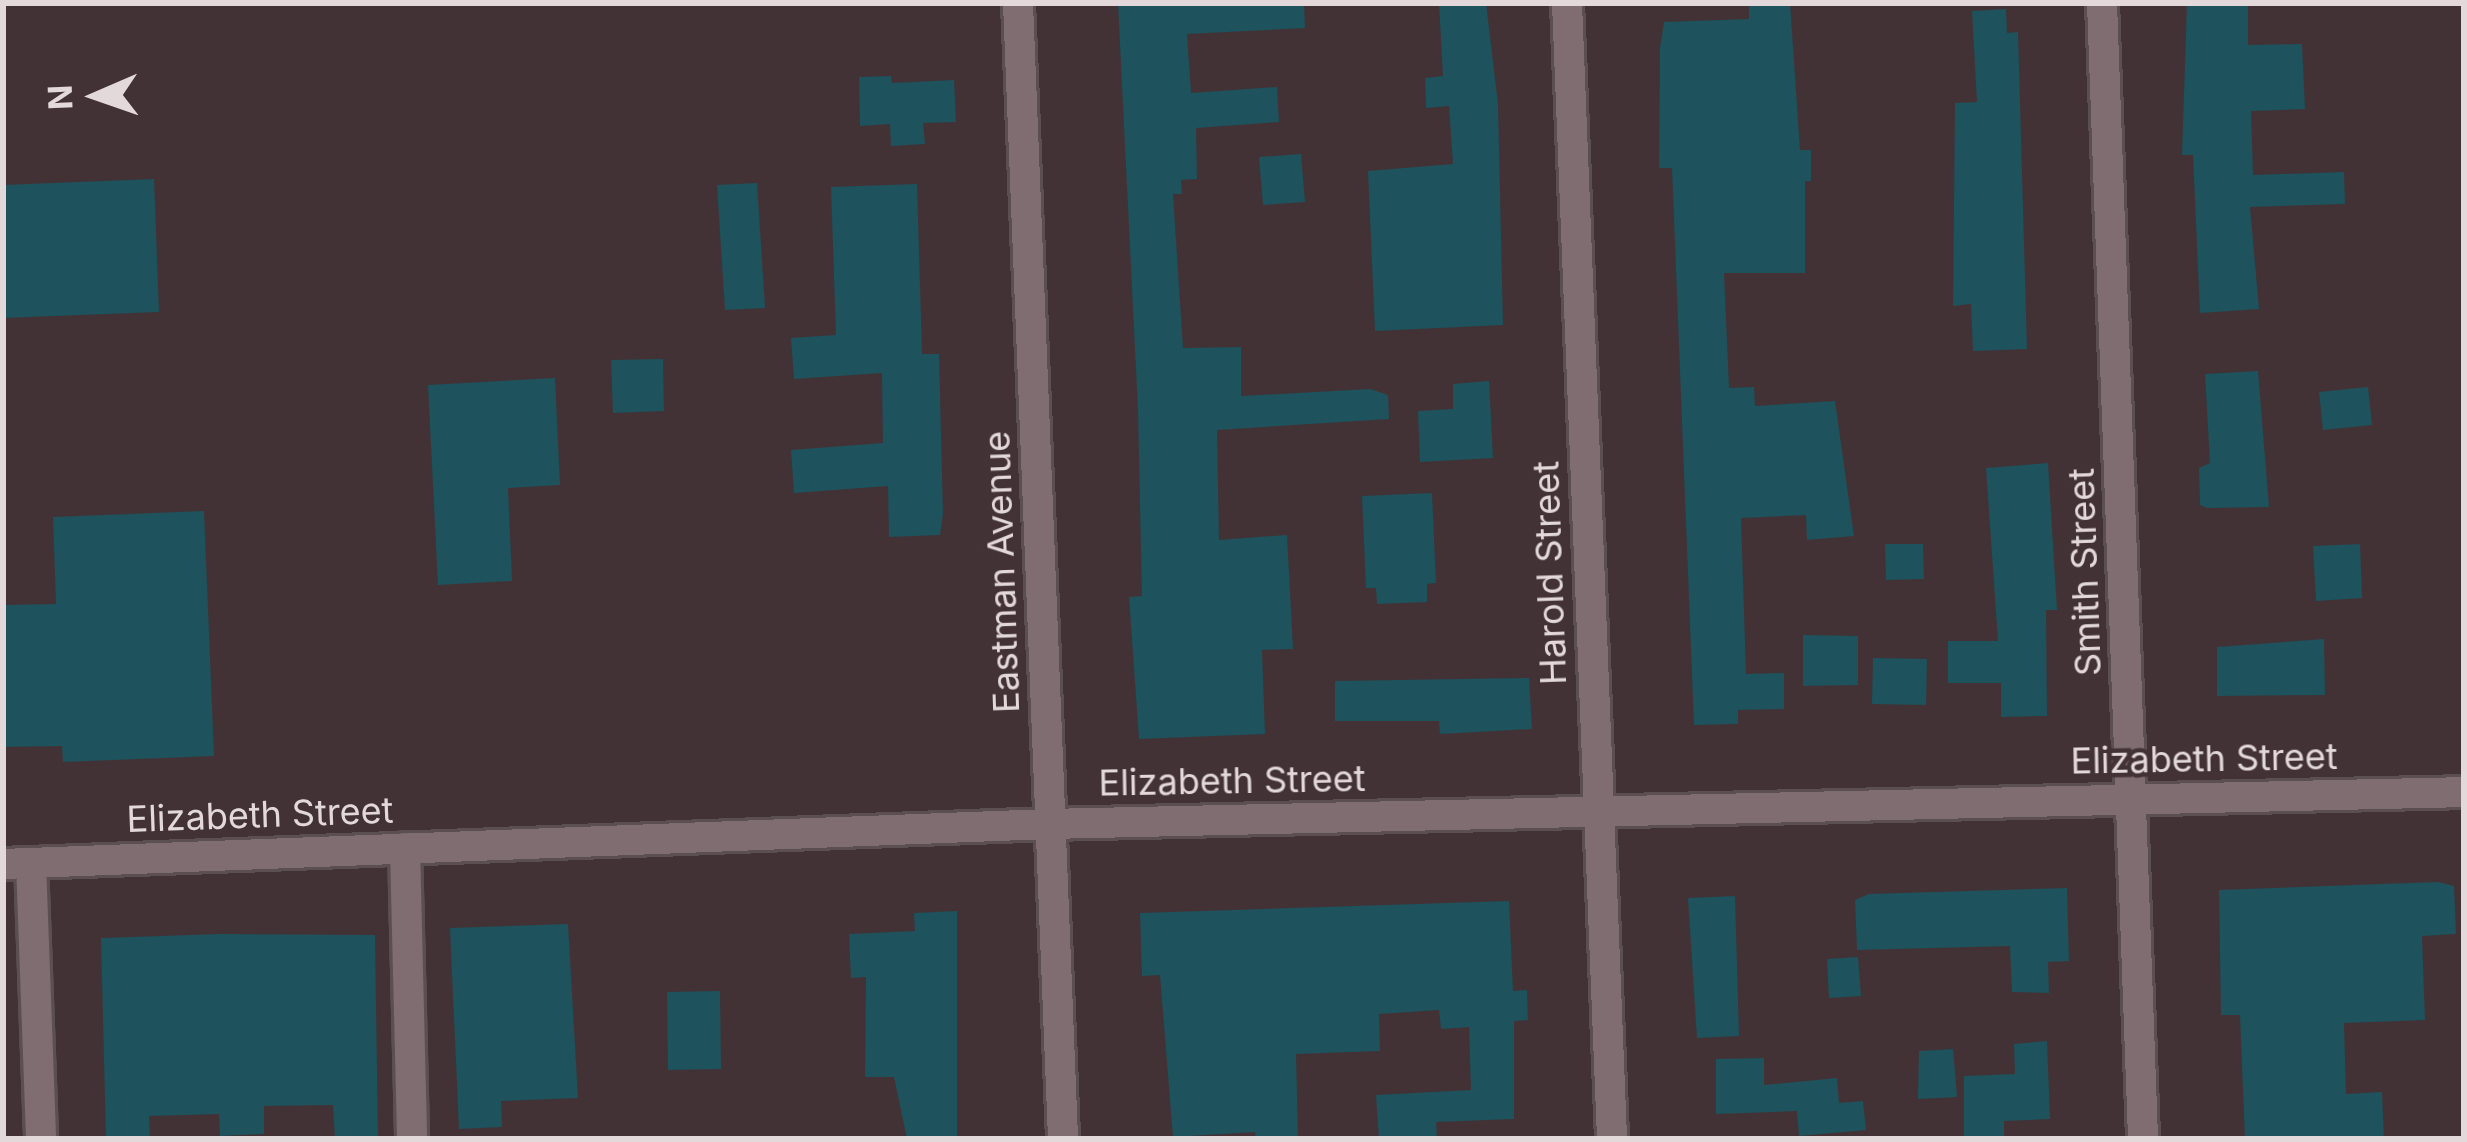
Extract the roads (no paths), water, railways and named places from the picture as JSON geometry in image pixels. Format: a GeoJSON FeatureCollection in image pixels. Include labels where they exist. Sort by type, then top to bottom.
{"type":"FeatureCollection","features":[{"type":"Feature","properties":{"kind":"street","name":"Eastman Avenue"},"geometry":{"type":"LineString","coordinates":[[1018,3],[1063,1139]]}},
{"type":"Feature","properties":{"kind":"street","name":"Harold Street"},"geometry":{"type":"LineString","coordinates":[[1567,3],[1612,1139]]}},
{"type":"Feature","properties":{"kind":"street","name":"Smith Street"},"geometry":{"type":"LineString","coordinates":[[2102,3],[2143,1139]]}},
{"type":"Feature","properties":{"kind":"street","name":"Elizabeth Street"},"geometry":{"type":"LineString","coordinates":[[17,864],[1048,824],[2464,792]]}},
{"type":"Feature","properties":{"kind":"street"},"geometry":{"type":"LineString","coordinates":[[405,848],[412,1139]]}},
{"type":"Feature","properties":{"kind":"street"},"geometry":{"type":"LineString","coordinates":[[17,864],[41,1139]]}}]}
